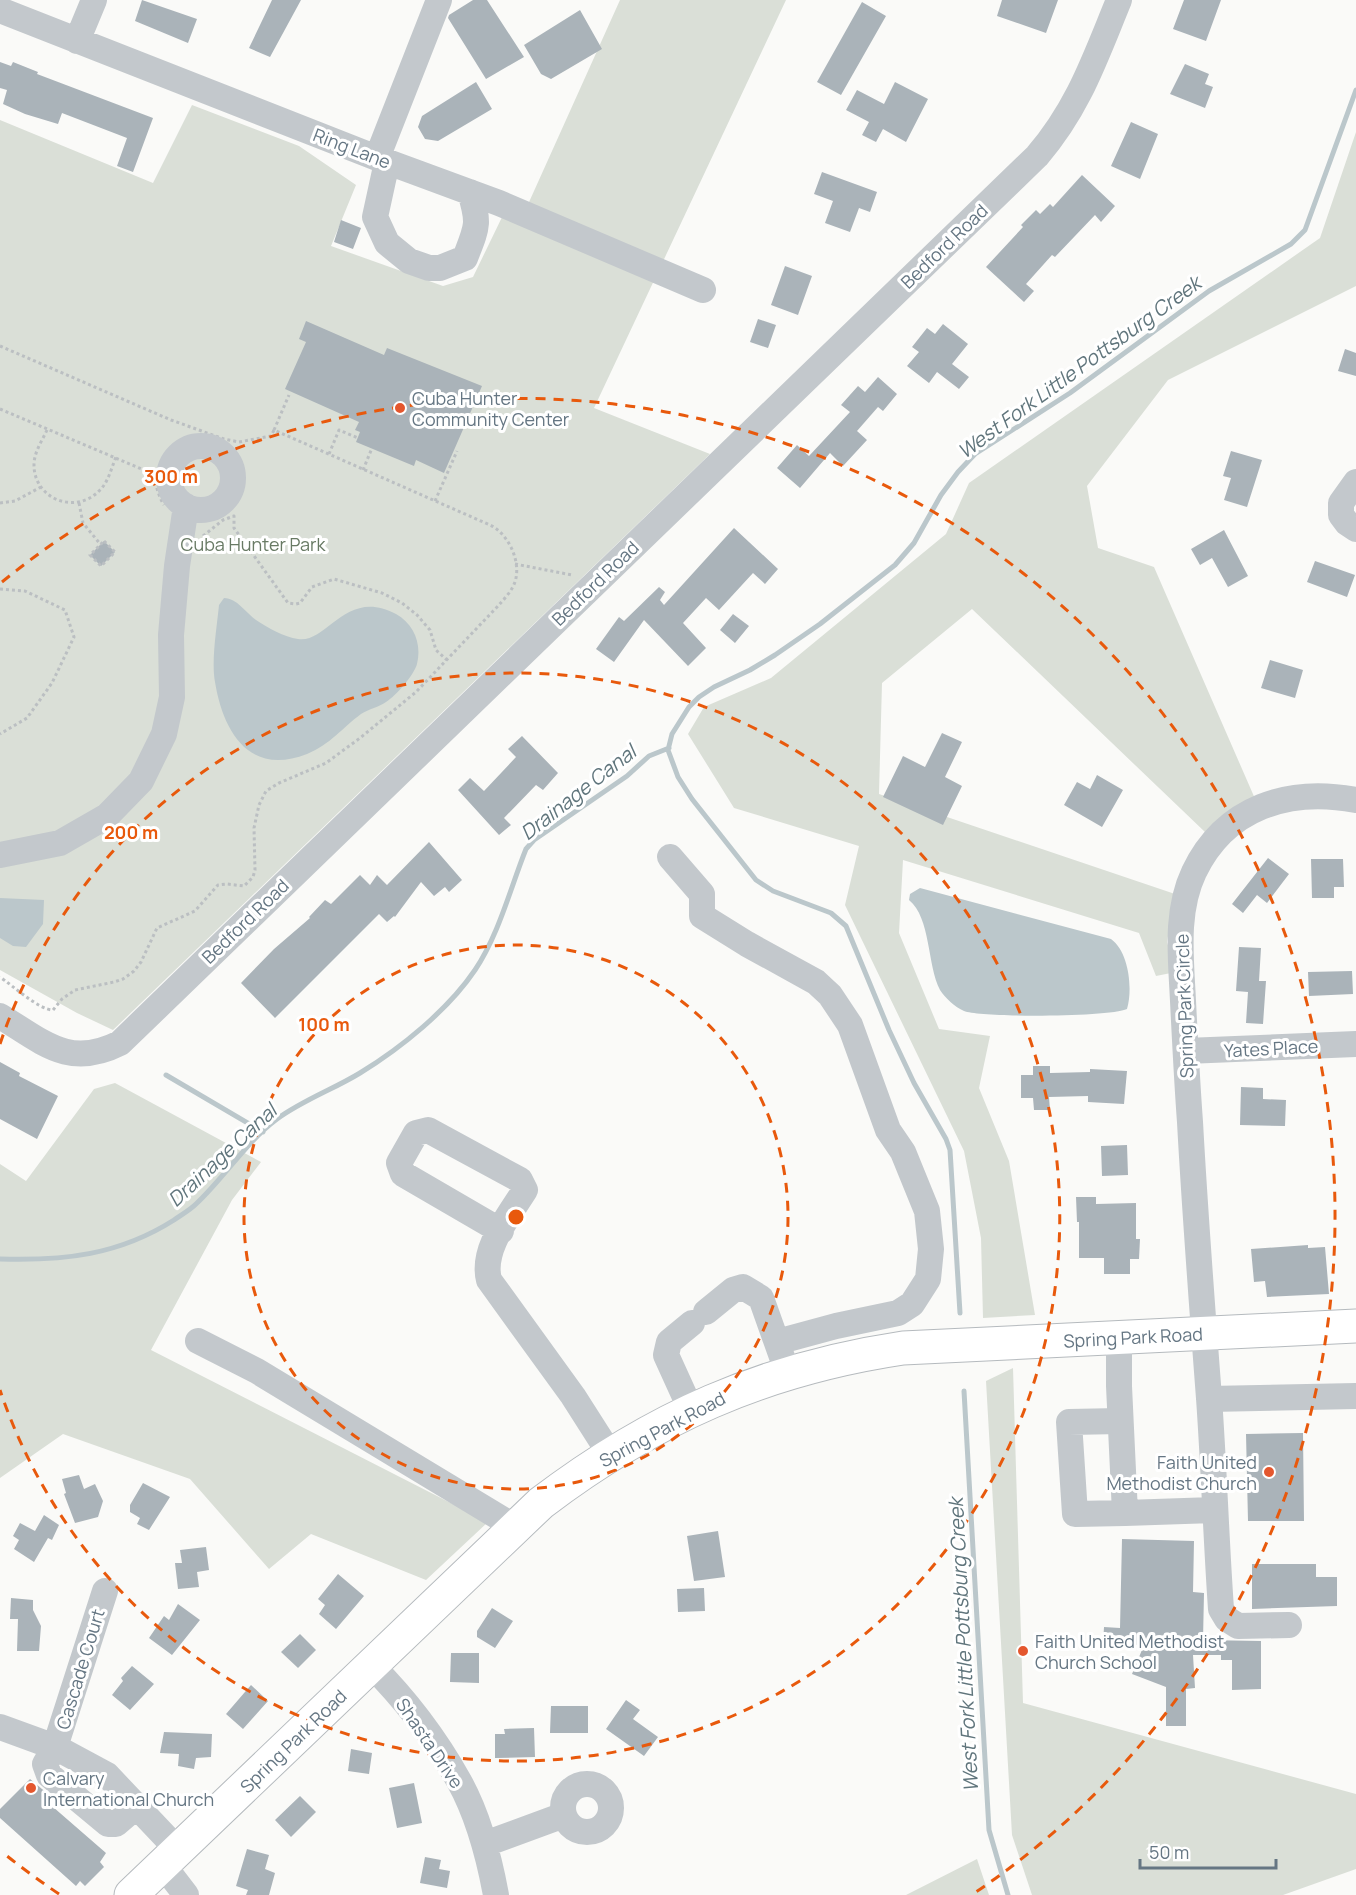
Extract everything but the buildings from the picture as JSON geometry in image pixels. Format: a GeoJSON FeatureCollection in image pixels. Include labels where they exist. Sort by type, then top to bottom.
{"type":"FeatureCollection","features":[{"type":"Feature","properties":{"kind":"main road","name":"Spring Park Road"},"geometry":{"type":"LineString","coordinates":[[131,1895],[515,1527],[556,1491],[610,1455],[691,1410],[740,1389],[787,1374],[864,1354],[903,1348],[1356,1326]]}},
{"type":"Feature","properties":{"kind":"street"},"geometry":{"type":"LineString","coordinates":[[77,41],[94,0]]}},
{"type":"Feature","properties":{"kind":"street"},"geometry":{"type":"LineString","coordinates":[[439,0],[382,160],[375,217],[387,243],[409,261],[429,268],[440,268],[465,258],[477,221],[470,192]]}},
{"type":"Feature","properties":{"kind":"street","name":"Bedford Road"},"geometry":{"type":"LineString","coordinates":[[0,1016],[50,1046],[69,1054],[86,1055],[103,1052],[120,1043],[1037,156],[1056,134],[1081,92],[1119,0]]}},
{"type":"Feature","properties":{"kind":"street","name":"Ring Lane"},"geometry":{"type":"LineString","coordinates":[[0,10],[382,160],[470,192],[703,290]]}},
{"type":"Feature","properties":{"kind":"street"},"geometry":{"type":"LineString","coordinates":[[1348,522],[1341,503],[1356,482]]}},
{"type":"Feature","properties":{"kind":"street"},"geometry":{"type":"LineString","coordinates":[[0,855],[60,843],[107,816],[141,781],[164,734],[172,697],[171,634],[177,566],[192,522]]}},
{"type":"Feature","properties":{"kind":"street","name":"Spring Park Circle"},"geometry":{"type":"LineString","coordinates":[[1290,1625],[1238,1626],[1227,1619],[1221,1609],[1186,1051],[1182,916],[1186,894],[1194,872],[1206,851],[1238,819],[1262,805],[1284,798],[1331,796],[1356,800]]}},
{"type":"Feature","properties":{"kind":"street"},"geometry":{"type":"LineString","coordinates":[[670,857],[702,894],[702,916],[816,982],[830,995],[850,1025],[888,1130],[903,1152],[927,1211],[931,1249],[928,1279],[912,1304],[898,1313],[836,1326],[777,1342]]}},
{"type":"Feature","properties":{"kind":"street","name":"Yates Place"},"geometry":{"type":"LineString","coordinates":[[1186,1051],[1356,1044]]}},
{"type":"Feature","properties":{"kind":"street"},"geometry":{"type":"LineString","coordinates":[[501,1231],[403,1174],[399,1163],[416,1133],[428,1130],[520,1180],[525,1190],[490,1253],[486,1269],[489,1280],[570,1391],[610,1455]]}},
{"type":"Feature","properties":{"kind":"street"},"geometry":{"type":"LineString","coordinates":[[691,1410],[666,1355],[669,1342],[733,1290],[744,1287],[761,1298],[787,1374]]}},
{"type":"Feature","properties":{"kind":"street"},"geometry":{"type":"LineString","coordinates":[[1119,1337],[1125,1513]]}},
{"type":"Feature","properties":{"kind":"street"},"geometry":{"type":"LineString","coordinates":[[198,1341],[257,1371],[515,1527]]}},
{"type":"Feature","properties":{"kind":"street"},"geometry":{"type":"LineString","coordinates":[[1209,1399],[1356,1396]]}},
{"type":"Feature","properties":{"kind":"street"},"geometry":{"type":"LineString","coordinates":[[1120,1413],[1069,1422],[1075,1514],[1214,1510]]}},
{"type":"Feature","properties":{"kind":"street","name":"Cascade Court"},"geometry":{"type":"LineString","coordinates":[[105,1591],[55,1747],[45,1764],[50,1775],[108,1824],[116,1824],[137,1806]]}},
{"type":"Feature","properties":{"kind":"street","name":"Shasta Drive"},"geometry":{"type":"LineString","coordinates":[[372,1666],[386,1680],[431,1737],[459,1782],[485,1844],[496,1895]]}},
{"type":"Feature","properties":{"kind":"street"},"geometry":{"type":"LineString","coordinates":[[0,1727],[55,1747],[107,1775],[137,1806],[170,1857],[186,1895]]}},
{"type":"Feature","properties":{"kind":"street"},"geometry":{"type":"LineString","coordinates":[[485,1844],[564,1815]]}},
{"type":"Feature","properties":{"kind":"path"},"geometry":{"type":"LineString","coordinates":[[0,346],[171,420],[239,442],[271,436],[289,395]]}},
{"type":"Feature","properties":{"kind":"path"},"geometry":{"type":"LineString","coordinates":[[0,410],[151,473],[158,495],[167,509],[171,522],[192,522]]}},
{"type":"Feature","properties":{"kind":"path"},"geometry":{"type":"LineString","coordinates":[[47,429],[34,464],[41,487],[56,500],[79,503],[93,496],[103,487],[116,458]]}},
{"type":"Feature","properties":{"kind":"path"},"geometry":{"type":"LineString","coordinates":[[0,977],[48,1010],[53,1010],[62,999],[75,990],[123,979],[141,962],[157,928],[195,911],[218,885],[244,886],[253,877],[256,863],[254,828],[259,805],[266,791],[279,783],[312,770],[339,754],[416,692],[509,593],[516,580],[510,545],[498,529],[274,430]]}},
{"type":"Feature","properties":{"kind":"path"},"geometry":{"type":"LineString","coordinates":[[329,454],[339,430],[358,438]]}},
{"type":"Feature","properties":{"kind":"path"},"geometry":{"type":"LineString","coordinates":[[363,470],[372,448]]}},
{"type":"Feature","properties":{"kind":"path"},"geometry":{"type":"LineString","coordinates":[[435,501],[457,451]]}},
{"type":"Feature","properties":{"kind":"path"},"geometry":{"type":"LineString","coordinates":[[0,503],[15,501],[41,487]]}},
{"type":"Feature","properties":{"kind":"path"},"geometry":{"type":"LineString","coordinates":[[79,503],[83,523],[100,545]]}},
{"type":"Feature","properties":{"kind":"path"},"geometry":{"type":"LineString","coordinates":[[234,516],[234,528],[288,603],[300,603],[312,587],[334,579],[382,593],[402,603],[417,615],[430,630],[436,650],[447,660]]}},
{"type":"Feature","properties":{"kind":"path"},"geometry":{"type":"LineString","coordinates":[[104,541],[115,552],[101,566],[90,555],[100,545],[104,541]]}},
{"type":"Feature","properties":{"kind":"path"},"geometry":{"type":"LineString","coordinates":[[515,564],[570,575],[580,574]]}},
{"type":"Feature","properties":{"kind":"path"},"geometry":{"type":"LineString","coordinates":[[0,590],[25,591],[65,610],[74,637],[52,683],[27,718],[0,734]]}},
{"type":"Feature","properties":{"kind":"green space","name":"Cuba Hunter Park"},"geometry":{"type":"Polygon","coordinates":[[[620,0],[786,0],[594,408],[710,454],[113,1030],[77,1013],[0,970],[0,120],[153,183],[192,105],[299,146],[356,185],[331,246],[443,286],[473,277],[504,213],[525,211],[620,0]]]}},
{"type":"Feature","properties":{"kind":"green space"},"geometry":{"type":"Polygon","coordinates":[[[1356,132],[1356,286],[1168,380],[1087,486],[1098,548],[1154,567],[1256,801],[1205,832],[972,609],[882,683],[879,794],[1175,894],[1167,942],[1176,972],[1156,976],[1139,933],[903,860],[899,933],[939,1029],[990,1036],[979,1088],[1009,1161],[1035,1315],[983,1318],[981,1238],[964,1151],[845,905],[859,846],[734,808],[688,734],[704,707],[771,678],[946,534],[969,483],[1320,238],[1356,132]]]}},
{"type":"Feature","properties":{"kind":"green space"},"geometry":{"type":"Polygon","coordinates":[[[115,1083],[261,1162],[232,1200],[151,1350],[488,1522],[426,1580],[311,1534],[269,1569],[190,1479],[63,1434],[0,1478],[0,1164],[26,1181],[94,1089],[115,1083]]]}},
{"type":"Feature","properties":{"kind":"green space"},"geometry":{"type":"Polygon","coordinates":[[[1013,1368],[1023,1703],[1356,1794],[1356,1869],[1283,1895],[1032,1895],[1012,1835],[986,1381],[1013,1368]]]}},
{"type":"Feature","properties":{"kind":"green space"},"geometry":{"type":"Polygon","coordinates":[[[977,1859],[989,1895],[906,1895],[977,1859]]]}},
{"type":"Feature","properties":{"kind":"shaded area"},"geometry":{"type":"Polygon","coordinates":[[[224,598],[237,603],[256,620],[271,629],[298,639],[319,633],[351,611],[364,607],[379,608],[396,614],[408,623],[417,642],[417,664],[409,679],[390,699],[361,714],[323,746],[287,760],[269,759],[255,754],[242,745],[232,732],[219,700],[214,674],[214,654],[219,605],[224,598]]]}},
{"type":"Feature","properties":{"kind":"shaded area"},"geometry":{"type":"Polygon","coordinates":[[[920,888],[1111,939],[1126,962],[1130,991],[1127,1009],[1097,1014],[1046,1016],[994,1015],[964,1011],[950,1002],[940,990],[936,980],[921,918],[909,900],[910,894],[920,888]]]}},
{"type":"Feature","properties":{"kind":"shaded area"},"geometry":{"type":"Polygon","coordinates":[[[0,898],[44,900],[43,924],[26,947],[13,946],[0,938],[0,898]]]}},
{"type":"Feature","properties":{"kind":"waterway","name":"West Fork Little Pottsburg Creek"},"geometry":{"type":"LineString","coordinates":[[960,1313],[950,1150],[889,1030],[846,926],[831,913],[773,891],[756,880],[692,799],[678,777],[668,750],[672,734],[689,707],[699,697],[775,655],[820,624],[895,565],[914,543],[941,495],[975,454],[1070,393],[1209,291],[1291,244],[1305,230],[1356,90]]}},
{"type":"Feature","properties":{"kind":"waterway","name":"Drainage Canal"},"geometry":{"type":"LineString","coordinates":[[0,1259],[69,1257],[112,1248],[153,1232],[191,1208],[255,1138],[277,1119],[376,1063],[438,1014],[464,985],[491,942],[526,849],[534,840],[627,776],[649,756],[669,748]]}},
{"type":"Feature","properties":{"kind":"waterway"},"geometry":{"type":"LineString","coordinates":[[166,1075],[263,1132]]}},
{"type":"Feature","properties":{"kind":"waterway","name":"West Fork Little Pottsburg Creek"},"geometry":{"type":"LineString","coordinates":[[964,1391],[989,1830],[1008,1895]]}},
{"type":"Feature","properties":{"kind":"place","name":"Cuba Hunter Community Center"},"geometry":{"type":"Point","coordinates":[400,408]}},
{"type":"Feature","properties":{"kind":"place","name":"Faith United Methodist Church"},"geometry":{"type":"Point","coordinates":[1269,1472]}},
{"type":"Feature","properties":{"kind":"place","name":"Faith United Methodist Church School"},"geometry":{"type":"Point","coordinates":[1023,1651]}},
{"type":"Feature","properties":{"kind":"place","name":"Calvary International Church"},"geometry":{"type":"Point","coordinates":[31,1788]}}]}
